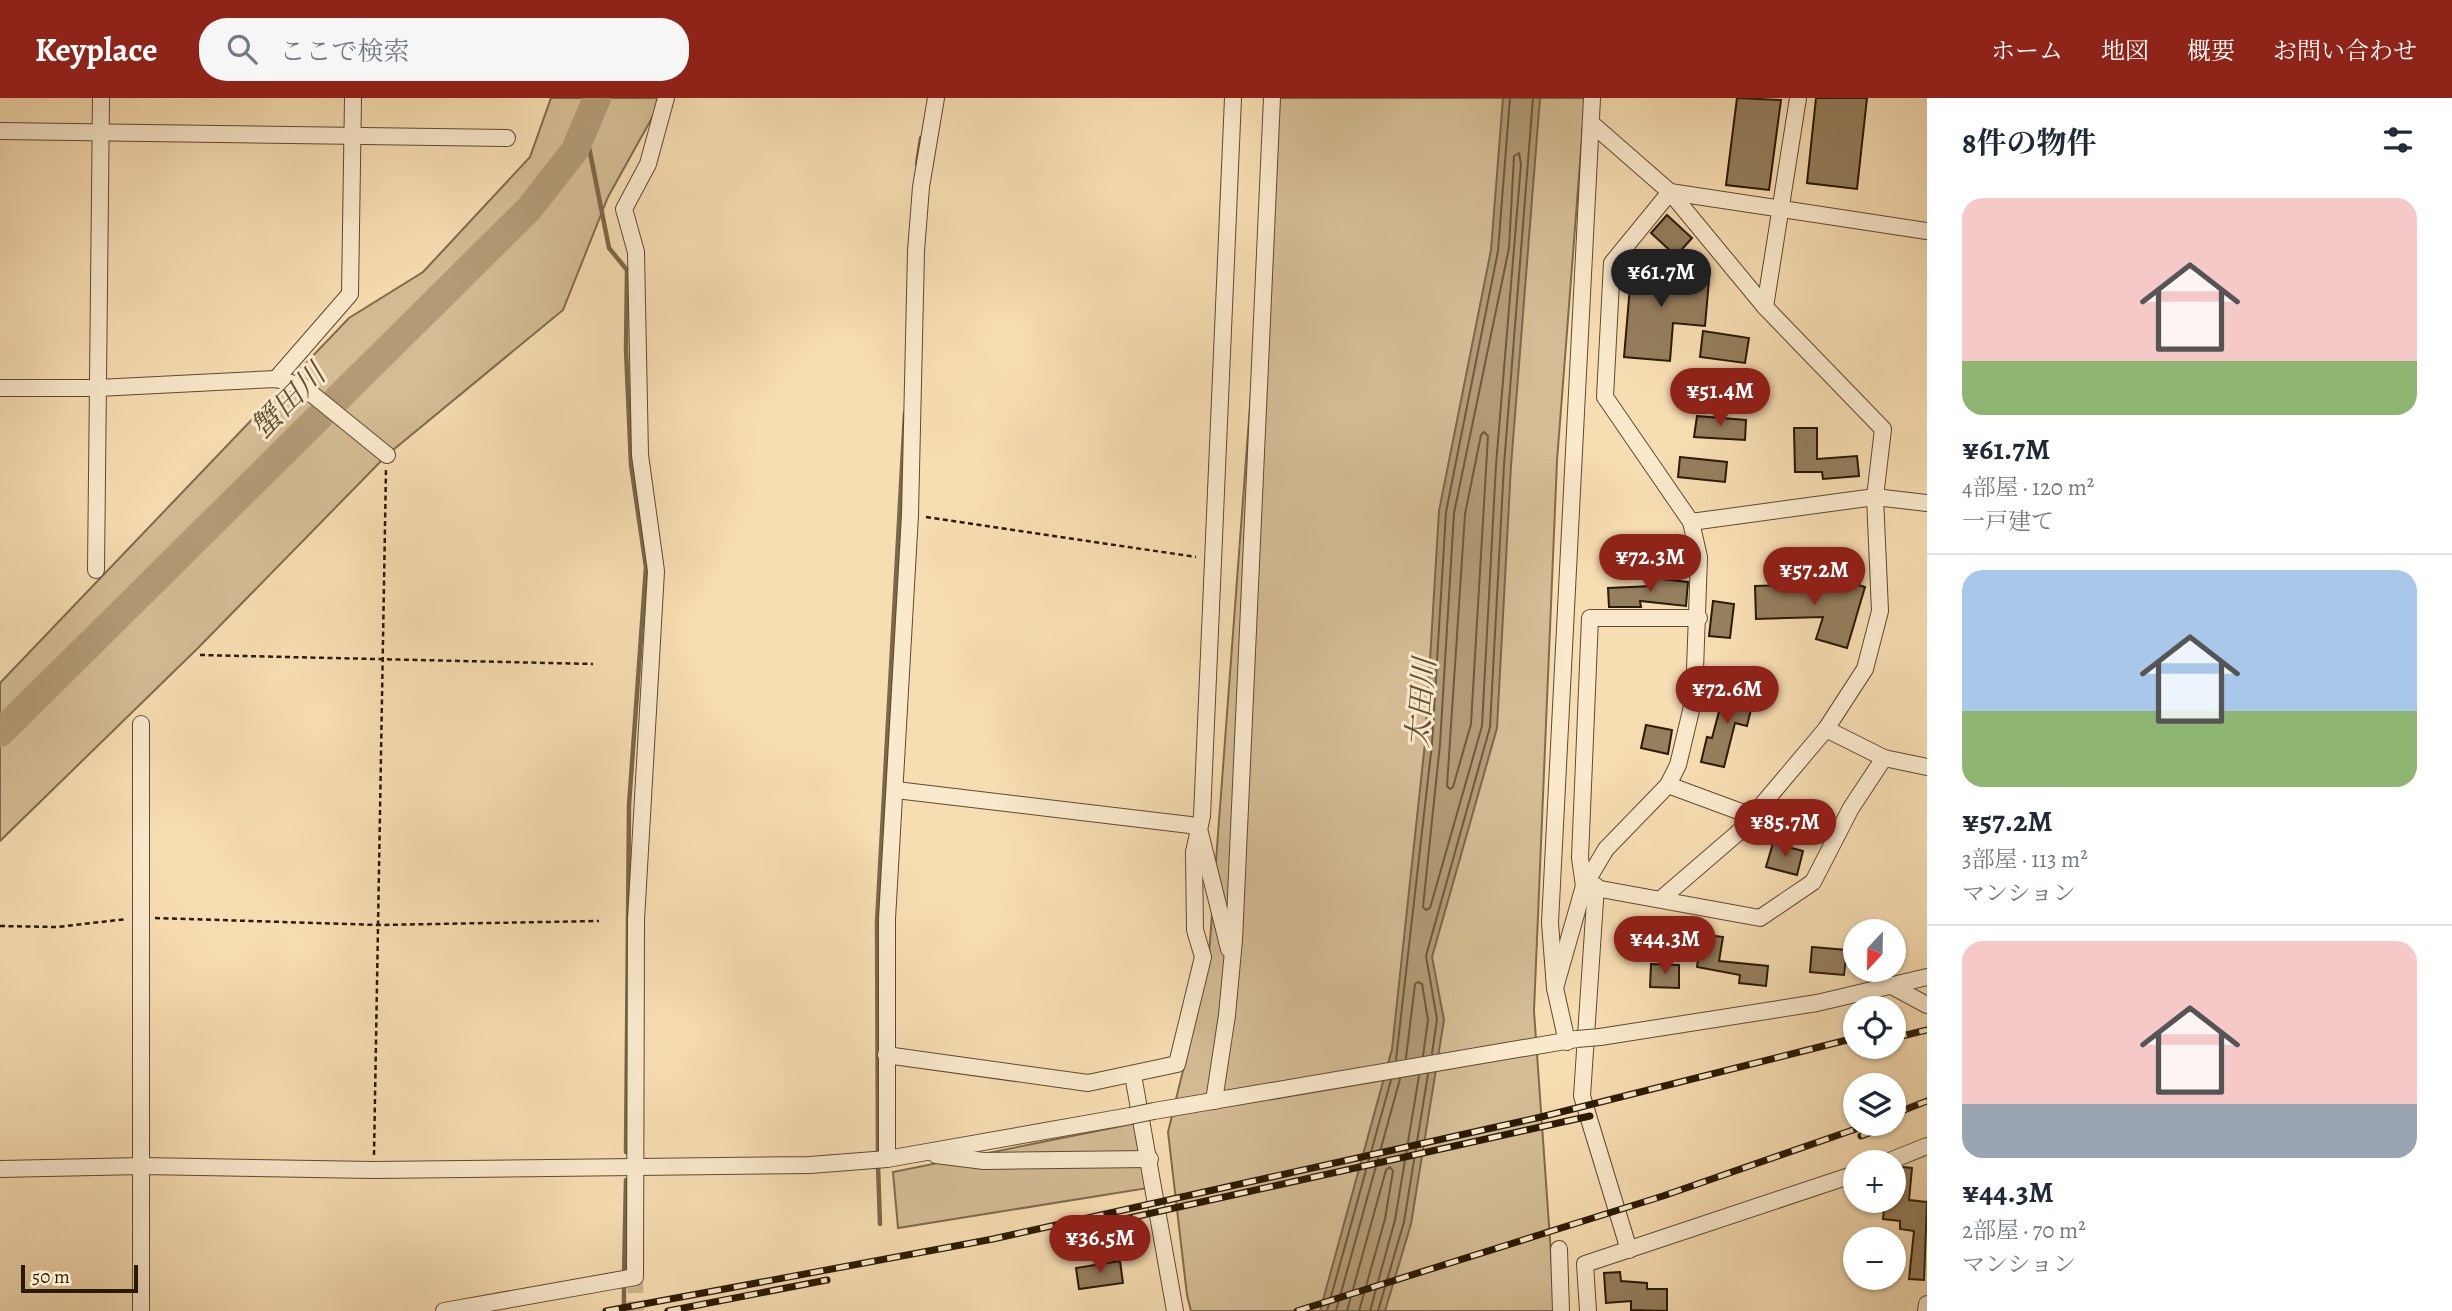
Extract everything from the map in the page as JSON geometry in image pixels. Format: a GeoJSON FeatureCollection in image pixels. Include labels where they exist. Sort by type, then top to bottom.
{"type":"FeatureCollection","features":[{"type":"Feature","properties":{"kind":"street"},"geometry":{"type":"LineString","coordinates":[[96,570],[101,98]]}},
{"type":"Feature","properties":{"kind":"street"},"geometry":{"type":"LineString","coordinates":[[276,379],[350,294],[353,98]]}},
{"type":"Feature","properties":{"kind":"street"},"geometry":{"type":"LineString","coordinates":[[444,1311],[635,1277],[638,1166],[636,920],[656,571],[640,455],[636,252],[624,209],[648,164],[666,98]]}},
{"type":"Feature","properties":{"kind":"street"},"geometry":{"type":"LineString","coordinates":[[887,1159],[887,919],[897,790],[901,647],[910,515],[916,251],[922,175],[936,98]]}},
{"type":"Feature","properties":{"kind":"street"},"geometry":{"type":"LineString","coordinates":[[886,1055],[1088,1083],[1177,1064],[1203,957],[1195,930],[1194,852],[1199,829],[1213,560],[1233,98]]}},
{"type":"Feature","properties":{"kind":"street"},"geometry":{"type":"LineString","coordinates":[[1217,1100],[1232,958],[1272,98]]}},
{"type":"Feature","properties":{"kind":"street"},"geometry":{"type":"LineString","coordinates":[[1572,1041],[1555,988],[1550,923],[1592,98]]}},
{"type":"Feature","properties":{"kind":"street"},"geometry":{"type":"LineString","coordinates":[[1765,307],[1798,98]]}},
{"type":"Feature","properties":{"kind":"street"},"geometry":{"type":"LineString","coordinates":[[1591,123],[1670,192],[1765,307],[1883,429],[1875,497],[1881,611],[1865,669],[1826,729],[1740,831],[1661,899]]}},
{"type":"Feature","properties":{"kind":"street"},"geometry":{"type":"LineString","coordinates":[[0,131],[100,130],[396,139],[506,138]]}},
{"type":"Feature","properties":{"kind":"street"},"geometry":{"type":"LineString","coordinates":[[1670,192],[1927,231]]}},
{"type":"Feature","properties":{"kind":"street"},"geometry":{"type":"LineString","coordinates":[[1555,988],[1590,886],[1606,849],[1668,785],[1678,765],[1694,698],[1699,618],[1699,557],[1691,522],[1605,397],[1612,263],[1670,192]]}},
{"type":"Feature","properties":{"kind":"street"},"geometry":{"type":"LineString","coordinates":[[0,388],[98,388],[276,379],[302,386],[387,455]]}},
{"type":"Feature","properties":{"kind":"street"},"geometry":{"type":"LineString","coordinates":[[1691,522],[1875,497],[1927,503]]}},
{"type":"Feature","properties":{"kind":"street"},"geometry":{"type":"LineString","coordinates":[[1629,1250],[1582,1096],[1590,886],[1580,858],[1590,618],[1699,618]]}},
{"type":"Feature","properties":{"kind":"street"},"geometry":{"type":"LineString","coordinates":[[141,724],[141,1311]]}},
{"type":"Feature","properties":{"kind":"street"},"geometry":{"type":"LineString","coordinates":[[1826,729],[1884,758],[1927,767]]}},
{"type":"Feature","properties":{"kind":"street"},"geometry":{"type":"LineString","coordinates":[[1590,886],[1760,918],[1813,882],[1851,808],[1884,758]]}},
{"type":"Feature","properties":{"kind":"street"},"geometry":{"type":"LineString","coordinates":[[1668,785],[1752,816]]}},
{"type":"Feature","properties":{"kind":"street"},"geometry":{"type":"LineString","coordinates":[[897,790],[1190,825],[1199,829]]}},
{"type":"Feature","properties":{"kind":"street"},"geometry":{"type":"LineString","coordinates":[[1199,829],[1232,958]]}},
{"type":"Feature","properties":{"kind":"street"},"geometry":{"type":"LineString","coordinates":[[0,1169],[142,1166],[373,1170],[810,1165],[887,1159],[1217,1100],[1817,1003],[1888,984],[1927,977]]}},
{"type":"Feature","properties":{"kind":"street"},"geometry":{"type":"LineString","coordinates":[[1888,984],[1927,1005]]}},
{"type":"Feature","properties":{"kind":"street"},"geometry":{"type":"LineString","coordinates":[[1133,1075],[1175,1311]]}},
{"type":"Feature","properties":{"kind":"street"},"geometry":{"type":"LineString","coordinates":[[1906,1154],[1927,1146]]}},
{"type":"Feature","properties":{"kind":"street"},"geometry":{"type":"LineString","coordinates":[[927,1152],[984,1161],[1150,1159]]}},
{"type":"Feature","properties":{"kind":"street"},"geometry":{"type":"LineString","coordinates":[[1588,1311],[1585,1264],[1843,1178]]}},
{"type":"Feature","properties":{"kind":"street"},"geometry":{"type":"LineString","coordinates":[[1559,1249],[1561,1311]]}},
{"type":"Feature","properties":{"kind":"street"},"geometry":{"type":"LineString","coordinates":[[1926,1311],[1927,1304]]}},
{"type":"Feature","properties":{"kind":"path"},"geometry":{"type":"LineString","coordinates":[[373,1170],[387,455]]}},
{"type":"Feature","properties":{"kind":"path"},"geometry":{"type":"LineString","coordinates":[[910,515],[1213,560]]}},
{"type":"Feature","properties":{"kind":"path"},"geometry":{"type":"LineString","coordinates":[[200,655],[593,664]]}},
{"type":"Feature","properties":{"kind":"path"},"geometry":{"type":"LineString","coordinates":[[0,926],[57,927],[143,917],[379,925],[599,921]]}},
{"type":"Feature","properties":{"kind":"shaded area"},"geometry":{"type":"Polygon","coordinates":[[[551,98],[659,98],[658,107],[608,197],[563,310],[387,455],[198,648],[0,841],[0,683],[349,318],[423,272],[530,157],[551,98]]]}},
{"type":"Feature","properties":{"kind":"shaded area"},"geometry":{"type":"Polygon","coordinates":[[[1273,98],[1585,98],[1557,461],[1534,1011],[1555,1311],[1191,1311],[1187,1295],[1168,1132],[1208,968],[1273,98]]]}},
{"type":"Feature","properties":{"kind":"shaded area"},"geometry":{"type":"Polygon","coordinates":[[[1137,1123],[1148,1188],[898,1228],[893,1172],[1137,1123]]]}},
{"type":"Feature","properties":{"kind":"water"},"geometry":{"type":"Polygon","coordinates":[[[1503,98],[1540,98],[1511,466],[1497,728],[1432,957],[1444,1020],[1411,1224],[1385,1311],[1320,1311],[1392,1049],[1425,743],[1439,511],[1491,250],[1503,98]]]}},
{"type":"Feature","properties":{"kind":"building"},"geometry":{"type":"Polygon","coordinates":[[[1737,98],[1781,100],[1769,190],[1726,185],[1737,98]]]}},
{"type":"Feature","properties":{"kind":"building"},"geometry":{"type":"Polygon","coordinates":[[[1816,98],[1867,98],[1857,189],[1807,183],[1816,98]]]}},
{"type":"Feature","properties":{"kind":"building"},"geometry":{"type":"Polygon","coordinates":[[[1667,215],[1692,238],[1676,256],[1651,233],[1667,215]]]}},
{"type":"Feature","properties":{"kind":"building"},"geometry":{"type":"Polygon","coordinates":[[[1632,263],[1684,268],[1683,277],[1709,280],[1705,326],[1673,323],[1670,361],[1624,357],[1632,263]]]}},
{"type":"Feature","properties":{"kind":"building"},"geometry":{"type":"Polygon","coordinates":[[[1703,331],[1749,338],[1745,363],[1700,357],[1703,331]]]}},
{"type":"Feature","properties":{"kind":"building"},"geometry":{"type":"Polygon","coordinates":[[[1697,416],[1746,420],[1745,440],[1694,437],[1697,416]]]}},
{"type":"Feature","properties":{"kind":"building"},"geometry":{"type":"Polygon","coordinates":[[[1794,428],[1817,428],[1817,459],[1857,456],[1859,476],[1823,479],[1822,472],[1795,472],[1794,428]]]}},
{"type":"Feature","properties":{"kind":"building"},"geometry":{"type":"Polygon","coordinates":[[[1680,457],[1727,462],[1725,482],[1678,477],[1680,457]]]}},
{"type":"Feature","properties":{"kind":"building"},"geometry":{"type":"Polygon","coordinates":[[[1653,578],[1688,582],[1686,606],[1640,601],[1641,607],[1609,607],[1608,588],[1652,586],[1653,578]]]}},
{"type":"Feature","properties":{"kind":"building"},"geometry":{"type":"Polygon","coordinates":[[[1834,578],[1865,587],[1847,648],[1816,639],[1823,617],[1756,619],[1755,586],[1833,584],[1834,578]]]}},
{"type":"Feature","properties":{"kind":"building"},"geometry":{"type":"Polygon","coordinates":[[[1713,601],[1734,604],[1730,638],[1709,636],[1713,601]]]}},
{"type":"Feature","properties":{"kind":"building"},"geometry":{"type":"Polygon","coordinates":[[[1725,689],[1754,697],[1747,726],[1735,723],[1724,767],[1701,762],[1707,737],[1712,738],[1725,689]]]}},
{"type":"Feature","properties":{"kind":"building"},"geometry":{"type":"Polygon","coordinates":[[[1646,725],[1672,730],[1668,754],[1641,748],[1646,725]]]}},
{"type":"Feature","properties":{"kind":"building"},"geometry":{"type":"Polygon","coordinates":[[[1773,843],[1803,851],[1797,875],[1766,867],[1773,843]]]}},
{"type":"Feature","properties":{"kind":"building"},"geometry":{"type":"Polygon","coordinates":[[[1702,934],[1723,937],[1719,961],[1768,966],[1766,986],[1739,983],[1740,975],[1697,967],[1702,934]]]}},
{"type":"Feature","properties":{"kind":"building"},"geometry":{"type":"Polygon","coordinates":[[[1812,947],[1843,950],[1843,975],[1810,972],[1812,947]]]}},
{"type":"Feature","properties":{"kind":"building"},"geometry":{"type":"Polygon","coordinates":[[[1651,964],[1679,965],[1679,988],[1650,987],[1651,964]]]}},
{"type":"Feature","properties":{"kind":"building"},"geometry":{"type":"Polygon","coordinates":[[[1906,1167],[1912,1168],[1909,1200],[1927,1202],[1924,1280],[1909,1279],[1914,1231],[1900,1227],[1900,1221],[1883,1219],[1884,1213],[1906,1213],[1906,1167]]]}},
{"type":"Feature","properties":{"kind":"building"},"geometry":{"type":"Polygon","coordinates":[[[1120,1261],[1123,1283],[1079,1289],[1076,1268],[1120,1261]]]}},
{"type":"Feature","properties":{"kind":"building"},"geometry":{"type":"Polygon","coordinates":[[[1620,1272],[1621,1281],[1647,1283],[1647,1289],[1667,1289],[1667,1311],[1631,1310],[1631,1301],[1606,1303],[1604,1273],[1620,1272]]]}},
{"type":"Feature","properties":{"kind":"waterway","name":"蟹田川"},"geometry":{"type":"LineString","coordinates":[[0,733],[529,209],[575,150],[597,98]]}},
{"type":"Feature","properties":{"kind":"waterway"},"geometry":{"type":"LineString","coordinates":[[585,127],[609,248],[627,270],[626,350],[631,465],[646,567],[629,805],[626,1152]]}},
{"type":"Feature","properties":{"kind":"waterway"},"geometry":{"type":"LineString","coordinates":[[917,164],[921,138]]}},
{"type":"Feature","properties":{"kind":"waterway"},"geometry":{"type":"LineString","coordinates":[[878,1156],[877,922],[905,413]]}},
{"type":"Feature","properties":{"kind":"waterway"},"geometry":{"type":"LineString","coordinates":[[878,1165],[880,1224]]}},
{"type":"Feature","properties":{"kind":"waterway"},"geometry":{"type":"LineString","coordinates":[[624,1275],[626,1180]]}},
{"type":"Feature","properties":{"kind":"waterway"},"geometry":{"type":"LineString","coordinates":[[624,1284],[624,1311]]}},
{"type":"Feature","properties":{"kind":"tunnel"},"geometry":{"type":"LineString","coordinates":[[635,1277],[636,1311]]}},
{"type":"Feature","properties":{"kind":"railway"},"geometry":{"type":"LineString","coordinates":[[1906,1035],[1927,1030]]}},
{"type":"Feature","properties":{"kind":"railway"},"geometry":{"type":"LineString","coordinates":[[606,1311],[993,1239],[1541,1117],[1843,1041]]}},
{"type":"Feature","properties":{"kind":"railway"},"geometry":{"type":"LineString","coordinates":[[1906,1109],[1927,1101]]}},
{"type":"Feature","properties":{"kind":"railway"},"geometry":{"type":"LineString","coordinates":[[1057,1234],[1590,1116]]}},
{"type":"Feature","properties":{"kind":"railway"},"geometry":{"type":"LineString","coordinates":[[1297,1311],[1663,1196],[1843,1133]]}},
{"type":"Feature","properties":{"kind":"railway"},"geometry":{"type":"LineString","coordinates":[[668,1311],[827,1280]]}},
{"type":"Feature","properties":{"kind":"water label","name":"太田川"},"geometry":{"type":"Point","coordinates":[1421,703]}}]}
